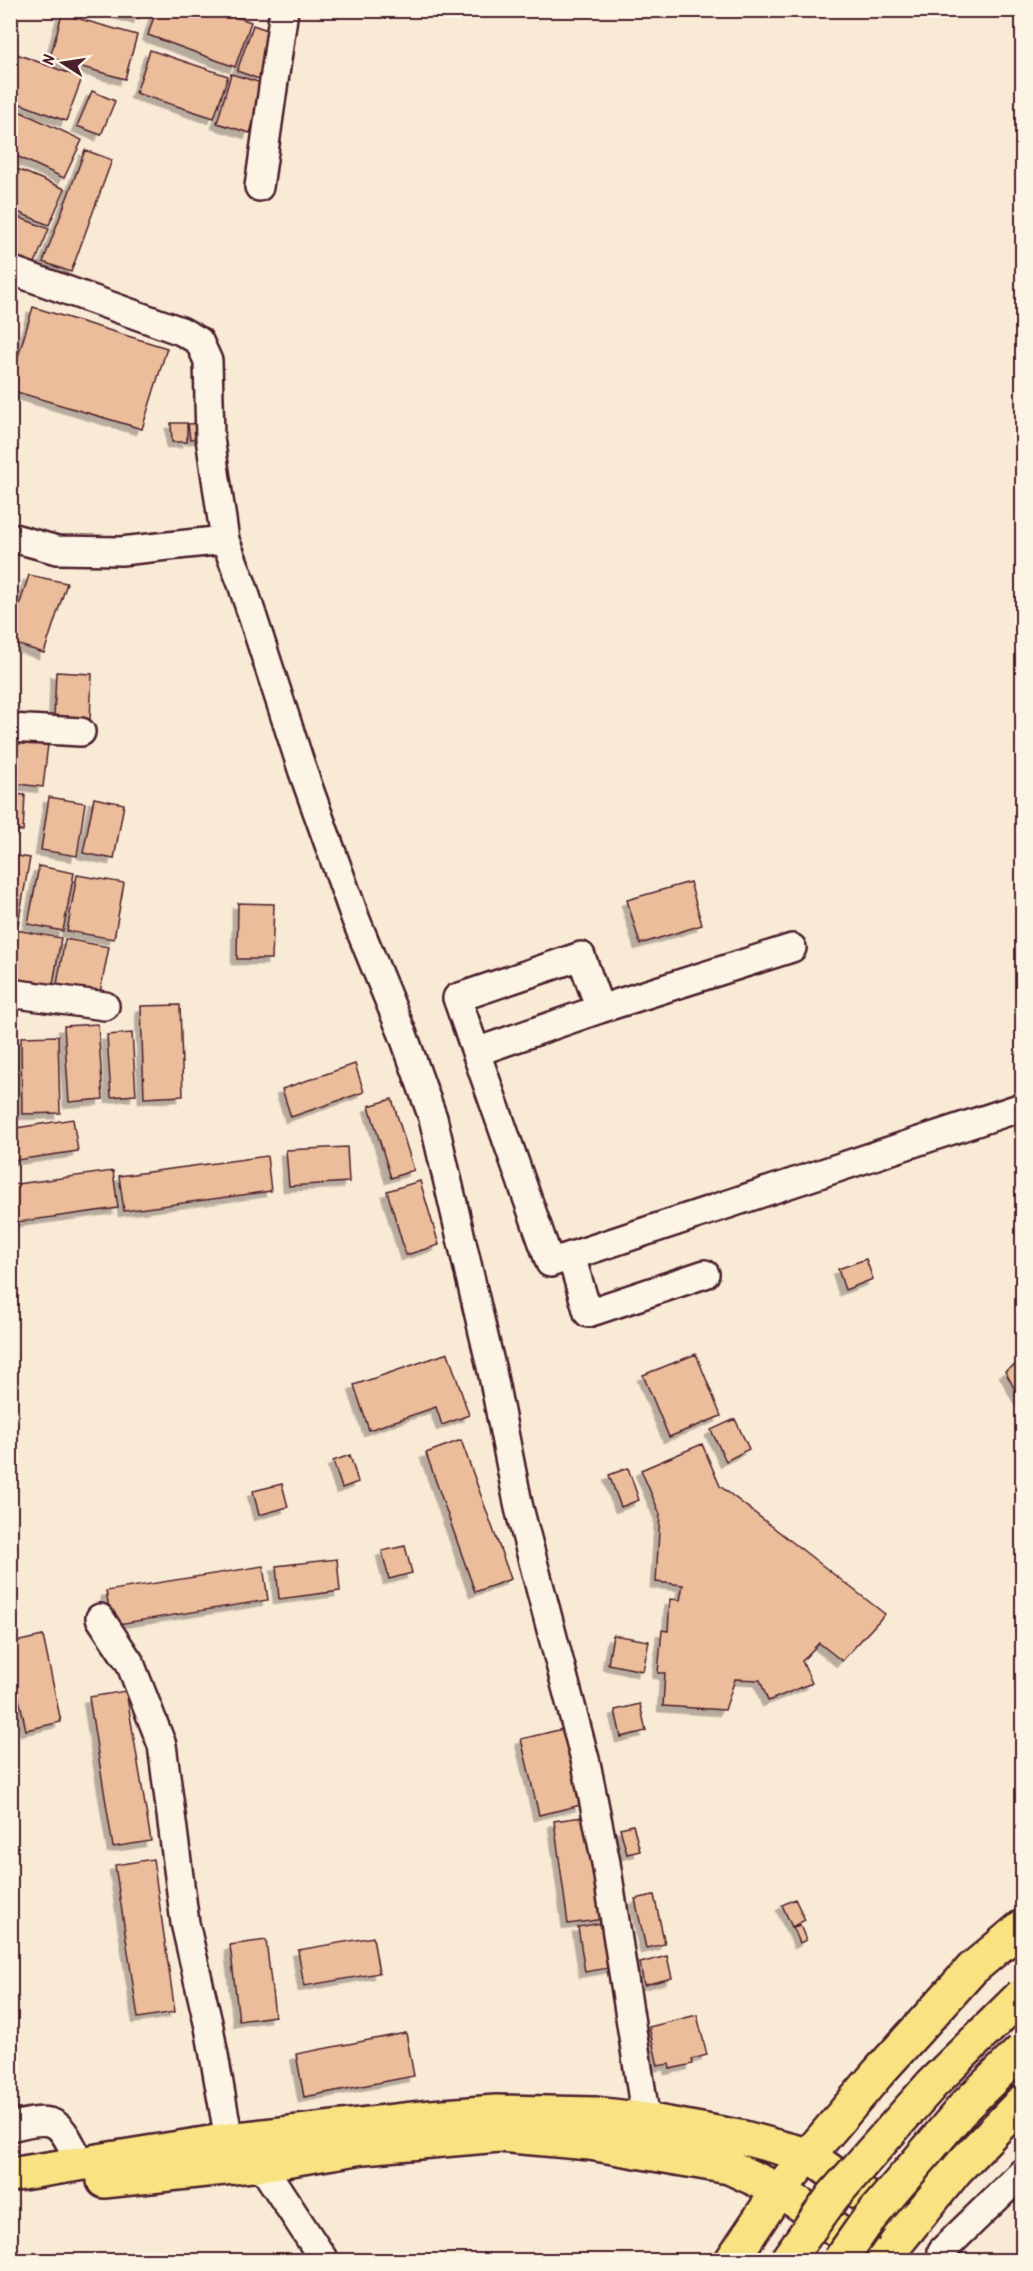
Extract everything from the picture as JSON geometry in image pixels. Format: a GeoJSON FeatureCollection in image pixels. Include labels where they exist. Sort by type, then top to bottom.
{"type":"FeatureCollection","features":[{"type":"Feature","properties":{"kind":"main road"},"geometry":{"type":"LineString","coordinates":[[732,2260],[779,2190],[808,2155],[972,1969],[1023,1927]]}},
{"type":"Feature","properties":{"kind":"main road"},"geometry":{"type":"LineString","coordinates":[[787,2260],[833,2196],[932,2084],[1023,1995]]}},
{"type":"Feature","properties":{"kind":"main road"},"geometry":{"type":"LineString","coordinates":[[840,2260],[868,2220],[965,2106],[1023,2050]]}},
{"type":"Feature","properties":{"kind":"main road"},"geometry":{"type":"LineString","coordinates":[[883,2260],[956,2170],[1023,2102]]}},
{"type":"Feature","properties":{"kind":"main road"},"geometry":{"type":"LineString","coordinates":[[10,2175],[229,2140],[362,2124],[496,2112],[596,2114],[646,2120],[744,2138],[808,2155],[909,2228]]}},
{"type":"Feature","properties":{"kind":"main road"},"geometry":{"type":"LineString","coordinates":[[10,2195],[110,2180],[261,2164],[363,2147],[499,2135],[590,2143],[729,2167],[779,2190],[876,2260]]}},
{"type":"Feature","properties":{"kind":"street"},"geometry":{"type":"LineString","coordinates":[[259,187],[284,10]]}},
{"type":"Feature","properties":{"kind":"street"},"geometry":{"type":"LineString","coordinates":[[10,270],[181,331],[199,341],[208,361],[210,438],[225,540],[242,584],[303,772],[356,920],[404,1037],[433,1118],[492,1371],[519,1508],[586,1763],[606,1863],[646,2120]]}},
{"type":"Feature","properties":{"kind":"street"},"geometry":{"type":"LineString","coordinates":[[10,537],[57,550],[121,550],[225,540]]}},
{"type":"Feature","properties":{"kind":"street"},"geometry":{"type":"LineString","coordinates":[[10,728],[81,732]]}},
{"type":"Feature","properties":{"kind":"street"},"geometry":{"type":"LineString","coordinates":[[476,1052],[600,1009],[792,948]]}},
{"type":"Feature","properties":{"kind":"street"},"geometry":{"type":"LineString","coordinates":[[600,1009],[581,956],[457,998],[550,1263],[1023,1107]]}},
{"type":"Feature","properties":{"kind":"street"},"geometry":{"type":"LineString","coordinates":[[10,993],[105,1006]]}},
{"type":"Feature","properties":{"kind":"street"},"geometry":{"type":"LineString","coordinates":[[571,1256],[588,1313],[705,1274]]}},
{"type":"Feature","properties":{"kind":"street"},"geometry":{"type":"LineString","coordinates":[[99,1618],[130,1663],[162,1745],[185,1923],[209,2027],[229,2140]]}},
{"type":"Feature","properties":{"kind":"street"},"geometry":{"type":"LineString","coordinates":[[10,2127],[35,2120],[55,2122],[64,2131],[81,2164]]}},
{"type":"Feature","properties":{"kind":"street"},"geometry":{"type":"LineString","coordinates":[[261,2164],[324,2260]]}},
{"type":"Feature","properties":{"kind":"street"},"geometry":{"type":"LineString","coordinates":[[909,2228],[947,2256],[1023,2174]]}},
{"type":"Feature","properties":{"kind":"building"},"geometry":{"type":"Polygon","coordinates":[[[108,10],[141,10],[139,18],[108,10]]]}},
{"type":"Feature","properties":{"kind":"building"},"geometry":{"type":"Polygon","coordinates":[[[156,10],[217,10],[251,22],[235,67],[148,35],[156,10]]]}},
{"type":"Feature","properties":{"kind":"building"},"geometry":{"type":"Polygon","coordinates":[[[62,14],[137,35],[125,79],[50,58],[62,14]]]}},
{"type":"Feature","properties":{"kind":"building"},"geometry":{"type":"Polygon","coordinates":[[[253,25],[276,33],[259,79],[237,71],[253,25]]]}},
{"type":"Feature","properties":{"kind":"building"},"geometry":{"type":"Polygon","coordinates":[[[150,50],[228,76],[214,118],[136,93],[150,50]]]}},
{"type":"Feature","properties":{"kind":"building"},"geometry":{"type":"Polygon","coordinates":[[[14,53],[82,78],[66,121],[10,100],[10,63],[14,53]]]}},
{"type":"Feature","properties":{"kind":"building"},"geometry":{"type":"Polygon","coordinates":[[[231,74],[265,84],[250,133],[217,123],[231,74]]]}},
{"type":"Feature","properties":{"kind":"building"},"geometry":{"type":"Polygon","coordinates":[[[92,91],[115,101],[101,135],[77,126],[92,91]]]}},
{"type":"Feature","properties":{"kind":"building"},"geometry":{"type":"Polygon","coordinates":[[[10,107],[82,140],[64,178],[10,153],[10,107]]]}},
{"type":"Feature","properties":{"kind":"building"},"geometry":{"type":"Polygon","coordinates":[[[85,150],[112,160],[71,272],[43,262],[85,150]]]}},
{"type":"Feature","properties":{"kind":"building"},"geometry":{"type":"Polygon","coordinates":[[[10,166],[65,189],[49,225],[10,209],[10,166]]]}},
{"type":"Feature","properties":{"kind":"building"},"geometry":{"type":"Polygon","coordinates":[[[10,214],[49,229],[35,263],[10,254],[10,214]]]}},
{"type":"Feature","properties":{"kind":"building"},"geometry":{"type":"Polygon","coordinates":[[[33,307],[167,348],[142,429],[10,390],[10,383],[33,307]]]}},
{"type":"Feature","properties":{"kind":"building"},"geometry":{"type":"Polygon","coordinates":[[[171,423],[187,423],[187,442],[172,442],[171,423]]]}},
{"type":"Feature","properties":{"kind":"building"},"geometry":{"type":"Polygon","coordinates":[[[203,423],[204,437],[190,439],[188,424],[203,423]]]}},
{"type":"Feature","properties":{"kind":"building"},"geometry":{"type":"Polygon","coordinates":[[[29,575],[67,583],[44,653],[10,642],[10,634],[29,575]]]}},
{"type":"Feature","properties":{"kind":"building"},"geometry":{"type":"Polygon","coordinates":[[[56,672],[92,674],[90,720],[54,718],[56,672]]]}},
{"type":"Feature","properties":{"kind":"building"},"geometry":{"type":"Polygon","coordinates":[[[13,740],[48,744],[43,787],[10,783],[13,740]]]}},
{"type":"Feature","properties":{"kind":"building"},"geometry":{"type":"Polygon","coordinates":[[[10,794],[25,795],[23,831],[10,830],[10,794]]]}},
{"type":"Feature","properties":{"kind":"building"},"geometry":{"type":"Polygon","coordinates":[[[49,797],[85,803],[77,856],[41,850],[49,797]]]}},
{"type":"Feature","properties":{"kind":"building"},"geometry":{"type":"Polygon","coordinates":[[[94,798],[124,804],[114,859],[83,853],[94,798]]]}},
{"type":"Feature","properties":{"kind":"building"},"geometry":{"type":"Polygon","coordinates":[[[10,855],[30,858],[18,924],[10,922],[10,855]]]}},
{"type":"Feature","properties":{"kind":"building"},"geometry":{"type":"Polygon","coordinates":[[[39,866],[74,873],[63,931],[28,924],[39,866]]]}},
{"type":"Feature","properties":{"kind":"building"},"geometry":{"type":"Polygon","coordinates":[[[77,875],[124,883],[114,939],[67,931],[77,875]]]}},
{"type":"Feature","properties":{"kind":"building"},"geometry":{"type":"Polygon","coordinates":[[[690,882],[702,925],[640,944],[627,900],[690,882]]]}},
{"type":"Feature","properties":{"kind":"building"},"geometry":{"type":"Polygon","coordinates":[[[238,903],[274,904],[272,959],[237,959],[238,903]]]}},
{"type":"Feature","properties":{"kind":"building"},"geometry":{"type":"Polygon","coordinates":[[[10,929],[61,938],[52,990],[10,982],[10,929]]]}},
{"type":"Feature","properties":{"kind":"building"},"geometry":{"type":"Polygon","coordinates":[[[65,939],[109,947],[99,998],[56,990],[65,939]]]}},
{"type":"Feature","properties":{"kind":"building"},"geometry":{"type":"Polygon","coordinates":[[[180,1005],[183,1096],[144,1098],[141,1006],[180,1005]]]}},
{"type":"Feature","properties":{"kind":"building"},"geometry":{"type":"Polygon","coordinates":[[[98,1024],[103,1099],[69,1102],[64,1026],[98,1024]]]}},
{"type":"Feature","properties":{"kind":"building"},"geometry":{"type":"Polygon","coordinates":[[[132,1033],[136,1095],[111,1097],[107,1035],[132,1033]]]}},
{"type":"Feature","properties":{"kind":"building"},"geometry":{"type":"Polygon","coordinates":[[[58,1036],[60,1113],[22,1114],[21,1037],[58,1036]]]}},
{"type":"Feature","properties":{"kind":"building"},"geometry":{"type":"Polygon","coordinates":[[[355,1064],[364,1092],[291,1117],[282,1089],[355,1064]]]}},
{"type":"Feature","properties":{"kind":"building"},"geometry":{"type":"Polygon","coordinates":[[[10,1085],[15,1112],[10,1113],[10,1085]]]}},
{"type":"Feature","properties":{"kind":"building"},"geometry":{"type":"Polygon","coordinates":[[[392,1099],[414,1170],[391,1178],[369,1106],[392,1099]]]}},
{"type":"Feature","properties":{"kind":"building"},"geometry":{"type":"Polygon","coordinates":[[[73,1119],[78,1151],[10,1161],[10,1129],[73,1119]]]}},
{"type":"Feature","properties":{"kind":"building"},"geometry":{"type":"Polygon","coordinates":[[[347,1147],[349,1182],[289,1186],[286,1150],[347,1147]]]}},
{"type":"Feature","properties":{"kind":"building"},"geometry":{"type":"Polygon","coordinates":[[[267,1156],[271,1191],[124,1211],[119,1176],[267,1156]]]}},
{"type":"Feature","properties":{"kind":"building"},"geometry":{"type":"Polygon","coordinates":[[[113,1171],[118,1208],[10,1223],[10,1185],[113,1171]]]}},
{"type":"Feature","properties":{"kind":"building"},"geometry":{"type":"Polygon","coordinates":[[[420,1181],[439,1245],[406,1255],[387,1191],[420,1181]]]}},
{"type":"Feature","properties":{"kind":"building"},"geometry":{"type":"Polygon","coordinates":[[[866,1259],[873,1279],[845,1290],[838,1269],[866,1259]]]}},
{"type":"Feature","properties":{"kind":"building"},"geometry":{"type":"Polygon","coordinates":[[[448,1353],[469,1415],[442,1425],[436,1407],[369,1430],[354,1385],[448,1353]]]}},
{"type":"Feature","properties":{"kind":"building"},"geometry":{"type":"Polygon","coordinates":[[[696,1354],[721,1416],[669,1437],[643,1375],[696,1354]]]}},
{"type":"Feature","properties":{"kind":"building"},"geometry":{"type":"Polygon","coordinates":[[[1022,1361],[1022,1400],[1021,1401],[1005,1371],[1022,1361]]]}},
{"type":"Feature","properties":{"kind":"building"},"geometry":{"type":"Polygon","coordinates":[[[735,1419],[749,1449],[726,1461],[711,1430],[735,1419]]]}},
{"type":"Feature","properties":{"kind":"building"},"geometry":{"type":"Polygon","coordinates":[[[461,1440],[511,1579],[475,1592],[426,1453],[461,1440]]]}},
{"type":"Feature","properties":{"kind":"building"},"geometry":{"type":"Polygon","coordinates":[[[702,1444],[720,1486],[885,1614],[842,1661],[819,1643],[802,1661],[812,1683],[768,1701],[760,1680],[735,1679],[725,1710],[663,1706],[665,1673],[658,1673],[662,1630],[668,1631],[670,1599],[680,1600],[683,1585],[656,1582],[660,1514],[641,1470],[702,1444]]]}},
{"type":"Feature","properties":{"kind":"building"},"geometry":{"type":"Polygon","coordinates":[[[350,1455],[358,1482],[342,1488],[333,1461],[350,1455]]]}},
{"type":"Feature","properties":{"kind":"building"},"geometry":{"type":"Polygon","coordinates":[[[628,1468],[639,1500],[621,1507],[609,1475],[628,1468]]]}},
{"type":"Feature","properties":{"kind":"building"},"geometry":{"type":"Polygon","coordinates":[[[282,1484],[288,1507],[259,1515],[253,1491],[282,1484]]]}},
{"type":"Feature","properties":{"kind":"building"},"geometry":{"type":"Polygon","coordinates":[[[405,1546],[412,1573],[389,1579],[382,1551],[405,1546]]]}},
{"type":"Feature","properties":{"kind":"building"},"geometry":{"type":"Polygon","coordinates":[[[337,1559],[340,1591],[279,1599],[276,1566],[337,1559]]]}},
{"type":"Feature","properties":{"kind":"building"},"geometry":{"type":"Polygon","coordinates":[[[263,1566],[268,1600],[112,1625],[106,1591],[263,1566]]]}},
{"type":"Feature","properties":{"kind":"building"},"geometry":{"type":"Polygon","coordinates":[[[613,1635],[649,1641],[643,1671],[608,1664],[613,1635]]]}},
{"type":"Feature","properties":{"kind":"building"},"geometry":{"type":"Polygon","coordinates":[[[43,1636],[61,1722],[26,1730],[10,1657],[10,1643],[43,1636]]]}},
{"type":"Feature","properties":{"kind":"building"},"geometry":{"type":"Polygon","coordinates":[[[126,1691],[151,1841],[113,1847],[89,1697],[126,1691]]]}},
{"type":"Feature","properties":{"kind":"building"},"geometry":{"type":"Polygon","coordinates":[[[640,1704],[646,1731],[621,1737],[615,1710],[640,1704]]]}},
{"type":"Feature","properties":{"kind":"building"},"geometry":{"type":"Polygon","coordinates":[[[563,1729],[581,1805],[539,1815],[521,1739],[563,1729]]]}},
{"type":"Feature","properties":{"kind":"building"},"geometry":{"type":"Polygon","coordinates":[[[589,1816],[604,1919],[568,1924],[554,1821],[589,1816]]]}},
{"type":"Feature","properties":{"kind":"building"},"geometry":{"type":"Polygon","coordinates":[[[633,1825],[640,1851],[627,1854],[620,1828],[633,1825]]]}},
{"type":"Feature","properties":{"kind":"building"},"geometry":{"type":"Polygon","coordinates":[[[153,1859],[175,2012],[138,2018],[115,1865],[153,1859]]]}},
{"type":"Feature","properties":{"kind":"building"},"geometry":{"type":"Polygon","coordinates":[[[654,1895],[665,1944],[646,1948],[635,1899],[654,1895]]]}},
{"type":"Feature","properties":{"kind":"building"},"geometry":{"type":"Polygon","coordinates":[[[795,1899],[805,1920],[792,1927],[782,1905],[795,1899]]]}},
{"type":"Feature","properties":{"kind":"building"},"geometry":{"type":"Polygon","coordinates":[[[607,1922],[615,1967],[585,1972],[578,1927],[607,1922]]]}},
{"type":"Feature","properties":{"kind":"building"},"geometry":{"type":"Polygon","coordinates":[[[800,1925],[806,1940],[800,1943],[793,1927],[800,1925]]]}},
{"type":"Feature","properties":{"kind":"building"},"geometry":{"type":"Polygon","coordinates":[[[373,1937],[379,1973],[304,1986],[298,1950],[373,1937]]]}},
{"type":"Feature","properties":{"kind":"building"},"geometry":{"type":"Polygon","coordinates":[[[266,1940],[275,2016],[239,2021],[230,1945],[266,1940]]]}},
{"type":"Feature","properties":{"kind":"building"},"geometry":{"type":"Polygon","coordinates":[[[667,1956],[672,1978],[644,1985],[640,1963],[667,1956]]]}},
{"type":"Feature","properties":{"kind":"building"},"geometry":{"type":"Polygon","coordinates":[[[697,2015],[707,2055],[692,2059],[693,2064],[670,2069],[669,2064],[658,2066],[649,2027],[697,2015]]]}},
{"type":"Feature","properties":{"kind":"building"},"geometry":{"type":"Polygon","coordinates":[[[406,2033],[414,2076],[304,2097],[296,2054],[406,2033]]]}}]}
